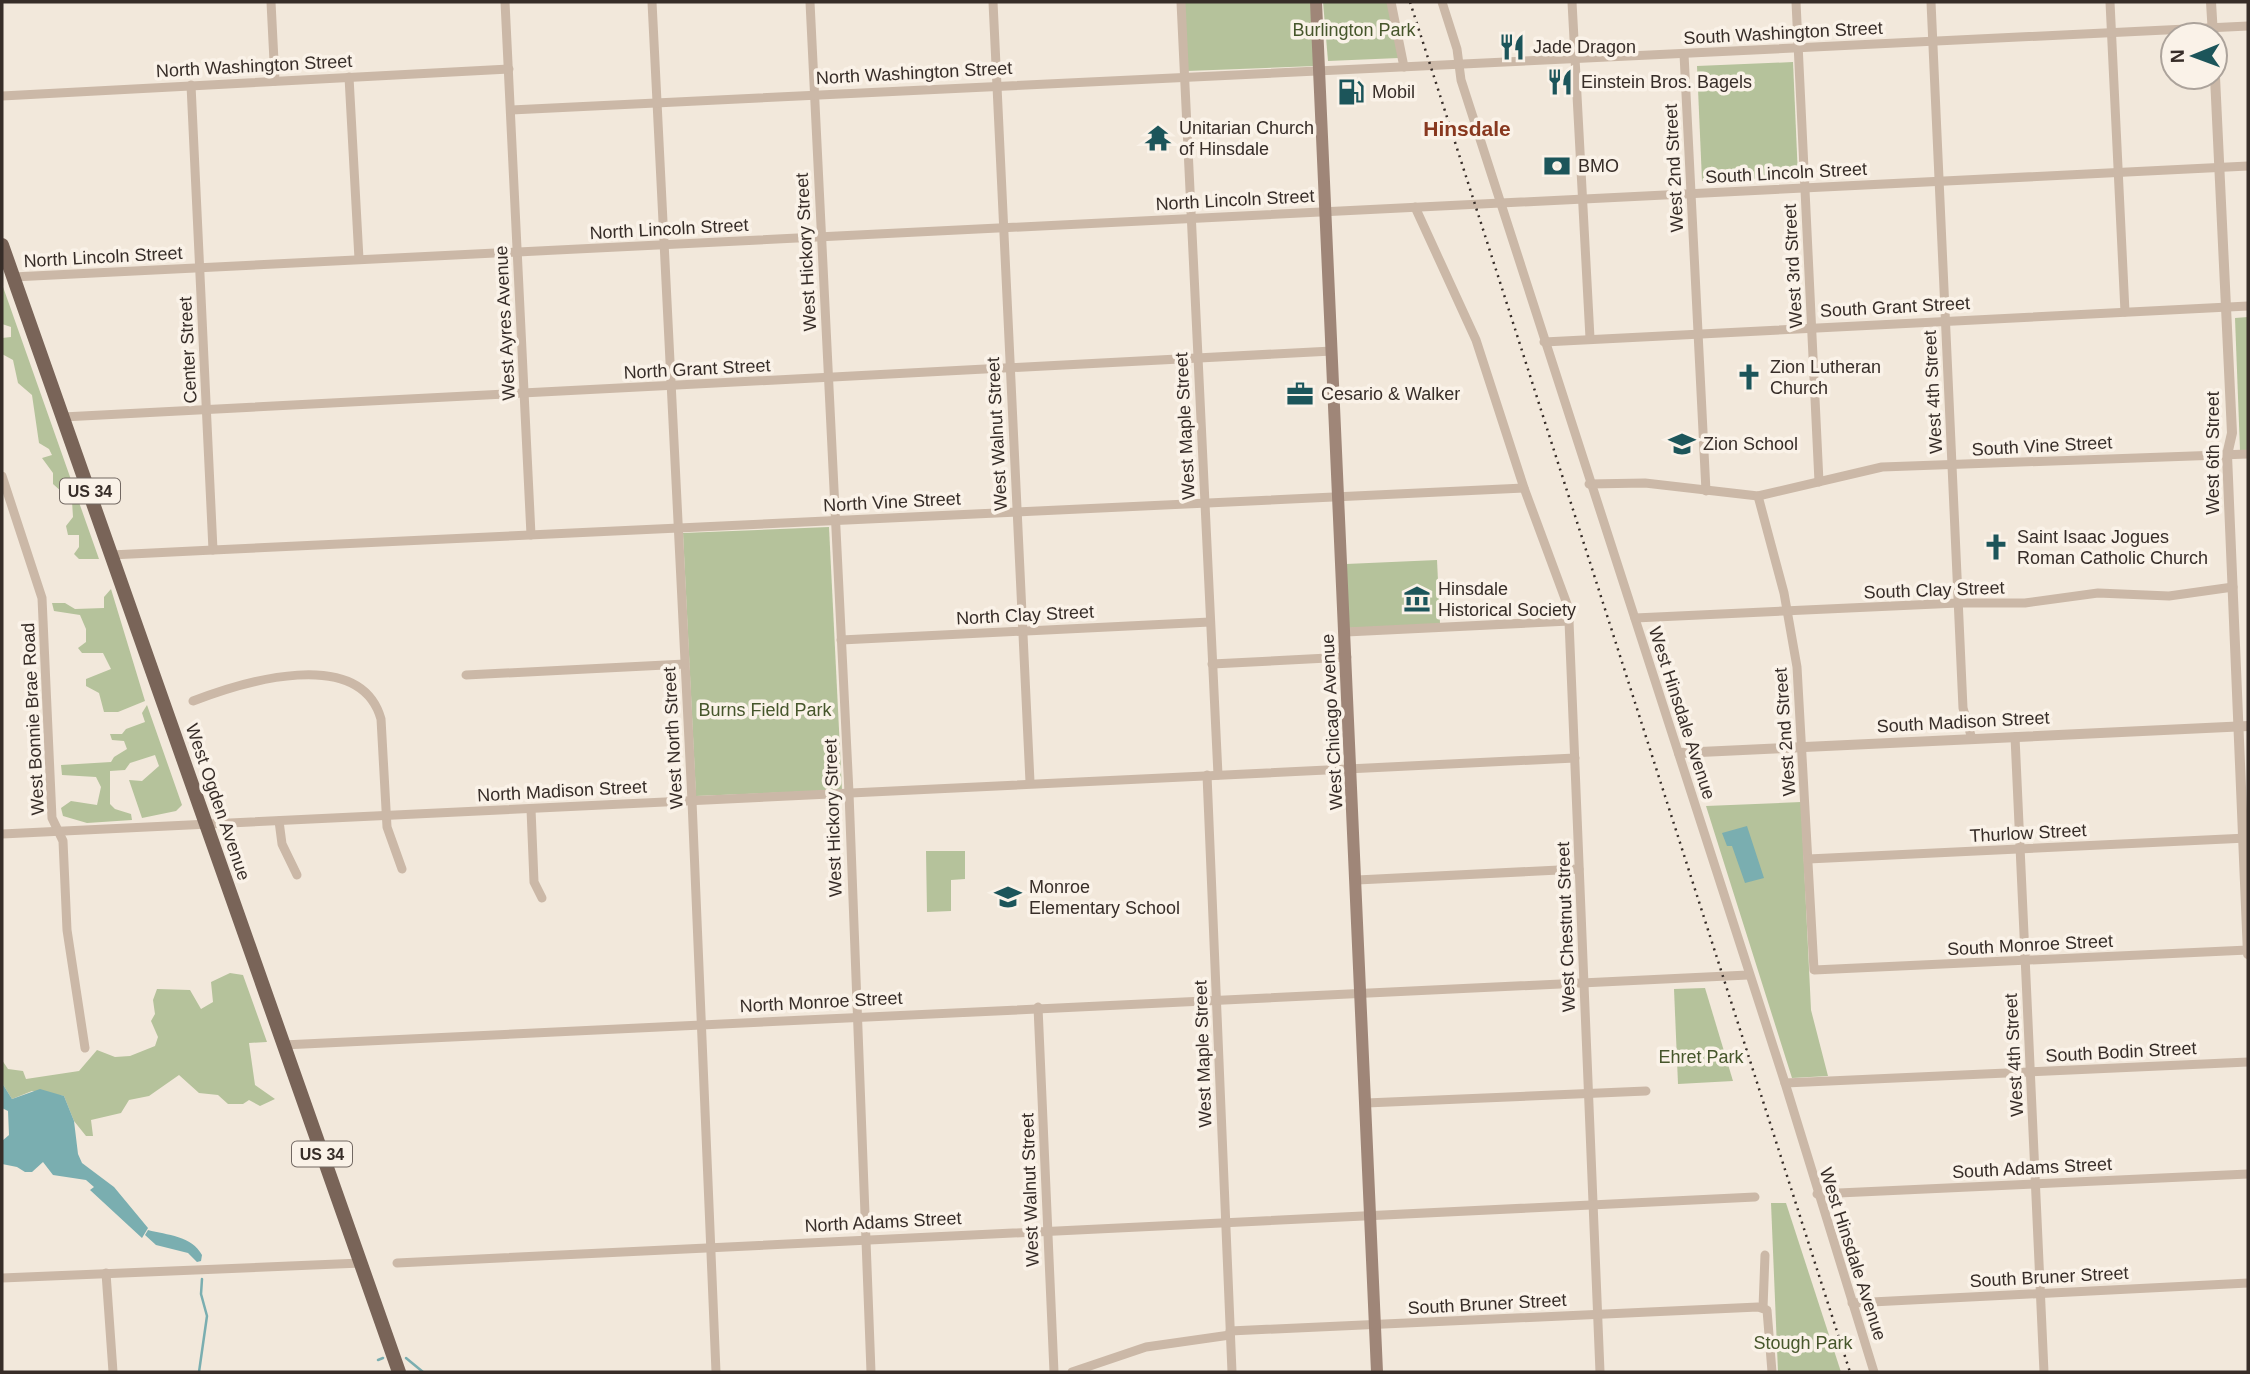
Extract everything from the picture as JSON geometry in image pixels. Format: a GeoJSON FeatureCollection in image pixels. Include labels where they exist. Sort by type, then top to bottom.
{"type":"FeatureCollection","features":[{"type":"Feature","properties":{"kind":"main road","name":"West Chicago Avenue"},"geometry":{"type":"LineString","coordinates":[[1316,2],[1377,1372]]}},
{"type":"Feature","properties":{"kind":"main road","name":"West Ogden Avenue"},"geometry":{"type":"LineString","coordinates":[[2,244],[399,1372]]}},
{"type":"Feature","properties":{"kind":"street"},"geometry":{"type":"LineString","coordinates":[[271,2],[275,81]]}},
{"type":"Feature","properties":{"kind":"street","name":"West Ayres Avenue"},"geometry":{"type":"LineString","coordinates":[[505,2],[531,535]]}},
{"type":"Feature","properties":{"kind":"street","name":"West North Street"},"geometry":{"type":"LineString","coordinates":[[652,2],[692,801],[716,1372]]}},
{"type":"Feature","properties":{"kind":"street","name":"West Hickory Street"},"geometry":{"type":"LineString","coordinates":[[810,2],[849,793],[871,1372]]}},
{"type":"Feature","properties":{"kind":"street","name":"West Walnut Street"},"geometry":{"type":"LineString","coordinates":[[993,2],[1030,782]]}},
{"type":"Feature","properties":{"kind":"street","name":"West Maple Street"},"geometry":{"type":"LineString","coordinates":[[1181,2],[1218,775]]}},
{"type":"Feature","properties":{"kind":"street"},"geometry":{"type":"LineString","coordinates":[[1391,2],[1397,21],[1404,67]]}},
{"type":"Feature","properties":{"kind":"street","name":"West Hinsdale Avenue"},"geometry":{"type":"LineString","coordinates":[[1442,2],[1457,49],[1461,80],[1589,484],[1785,1083],[1874,1372]]}},
{"type":"Feature","properties":{"kind":"street"},"geometry":{"type":"LineString","coordinates":[[1572,2],[1590,338]]}},
{"type":"Feature","properties":{"kind":"street","name":"West 3rd Street"},"geometry":{"type":"LineString","coordinates":[[1796,2],[1819,482]]}},
{"type":"Feature","properties":{"kind":"street","name":"West 4th Street"},"geometry":{"type":"LineString","coordinates":[[1931,2],[1963,708],[1972,739]]}},
{"type":"Feature","properties":{"kind":"street"},"geometry":{"type":"LineString","coordinates":[[2110,2],[2125,312]]}},
{"type":"Feature","properties":{"kind":"street"},"geometry":{"type":"LineString","coordinates":[[2211,2],[2212,21]]}},
{"type":"Feature","properties":{"kind":"street","name":"South Washington Street"},"geometry":{"type":"LineString","coordinates":[[2229,29],[2248,26]]}},
{"type":"Feature","properties":{"kind":"street","name":"South Washington Street"},"geometry":{"type":"LineString","coordinates":[[1319,70],[2159,32]]}},
{"type":"Feature","properties":{"kind":"street","name":"West 2nd Street"},"geometry":{"type":"LineString","coordinates":[[1684,54],[1706,491]]}},
{"type":"Feature","properties":{"kind":"street","name":"North Washington Street"},"geometry":{"type":"LineString","coordinates":[[2,96],[509,69]]}},
{"type":"Feature","properties":{"kind":"street","name":"North Washington Street"},"geometry":{"type":"LineString","coordinates":[[510,110],[1319,70]]}},
{"type":"Feature","properties":{"kind":"street"},"geometry":{"type":"LineString","coordinates":[[349,77],[359,259]]}},
{"type":"Feature","properties":{"kind":"street","name":"Center Street"},"geometry":{"type":"LineString","coordinates":[[191,85],[214,550]]}},
{"type":"Feature","properties":{"kind":"street","name":"West 6th Street"},"geometry":{"type":"LineString","coordinates":[[2216,91],[2232,433],[2227,455],[2244,726],[2248,952]]}},
{"type":"Feature","properties":{"kind":"street","name":"South Lincoln Street"},"geometry":{"type":"LineString","coordinates":[[1326,212],[2248,166]]}},
{"type":"Feature","properties":{"kind":"street","name":"West Chestnut Street"},"geometry":{"type":"LineString","coordinates":[[1415,207],[1476,341],[1524,488],[1567,604],[1600,1372]]}},
{"type":"Feature","properties":{"kind":"street","name":"North Lincoln Street"},"geometry":{"type":"LineString","coordinates":[[13,277],[1326,212]]}},
{"type":"Feature","properties":{"kind":"street","name":"South Grant Street"},"geometry":{"type":"LineString","coordinates":[[1544,342],[2248,306]]}},
{"type":"Feature","properties":{"kind":"street","name":"North Grant Street"},"geometry":{"type":"LineString","coordinates":[[63,417],[1332,351]]}},
{"type":"Feature","properties":{"kind":"street","name":"South Vine Street"},"geometry":{"type":"LineString","coordinates":[[1589,484],[1645,483],[1758,496],[1882,467],[2248,454]]}},
{"type":"Feature","properties":{"kind":"street","name":"West Bonnie Brae Road"},"geometry":{"type":"LineString","coordinates":[[2,476],[4,490],[42,598],[52,818],[62,841],[67,930],[85,1048]]}},
{"type":"Feature","properties":{"kind":"street"},"geometry":{"type":"LineString","coordinates":[[1339,496],[1524,488]]}},
{"type":"Feature","properties":{"kind":"street","name":"North Vine Street"},"geometry":{"type":"LineString","coordinates":[[214,550],[1339,496]]}},
{"type":"Feature","properties":{"kind":"street","name":"West 2nd Street"},"geometry":{"type":"LineString","coordinates":[[1758,496],[1788,610],[1797,667],[1814,970]]}},
{"type":"Feature","properties":{"kind":"street"},"geometry":{"type":"LineString","coordinates":[[111,555],[214,550]]}},
{"type":"Feature","properties":{"kind":"street","name":"South Clay Street"},"geometry":{"type":"LineString","coordinates":[[1635,618],[1958,603],[2025,603],[2098,593],[2169,596],[2234,587]]}},
{"type":"Feature","properties":{"kind":"street"},"geometry":{"type":"LineString","coordinates":[[1346,632],[1569,621]]}},
{"type":"Feature","properties":{"kind":"street","name":"North Clay Street"},"geometry":{"type":"LineString","coordinates":[[841,640],[1210,622]]}},
{"type":"Feature","properties":{"kind":"street"},"geometry":{"type":"LineString","coordinates":[[1212,664],[1347,657]]}},
{"type":"Feature","properties":{"kind":"street"},"geometry":{"type":"LineString","coordinates":[[466,675],[685,664]]}},
{"type":"Feature","properties":{"kind":"street"},"geometry":{"type":"LineString","coordinates":[[193,701],[243,684],[286,677],[334,677],[356,684],[372,699],[381,719],[389,838],[402,869]]}},
{"type":"Feature","properties":{"kind":"street","name":"South Madison Street"},"geometry":{"type":"LineString","coordinates":[[1679,753],[2244,726]]}},
{"type":"Feature","properties":{"kind":"street","name":"West 4th Street"},"geometry":{"type":"LineString","coordinates":[[2015,737],[2044,1372]]}},
{"type":"Feature","properties":{"kind":"street"},"geometry":{"type":"LineString","coordinates":[[1218,775],[1575,758]]}},
{"type":"Feature","properties":{"kind":"street","name":"West Maple Street"},"geometry":{"type":"LineString","coordinates":[[1207,775],[1232,1372]]}},
{"type":"Feature","properties":{"kind":"street","name":"North Madison Street"},"geometry":{"type":"LineString","coordinates":[[2,834],[1030,782],[1218,775]]}},
{"type":"Feature","properties":{"kind":"street"},"geometry":{"type":"LineString","coordinates":[[530,808],[534,882],[542,898]]}},
{"type":"Feature","properties":{"kind":"street"},"geometry":{"type":"LineString","coordinates":[[279,821],[282,844],[297,875]]}},
{"type":"Feature","properties":{"kind":"street","name":"Thurlow Street"},"geometry":{"type":"LineString","coordinates":[[1808,859],[2246,838]]}},
{"type":"Feature","properties":{"kind":"street"},"geometry":{"type":"LineString","coordinates":[[1357,880],[1579,869]]}},
{"type":"Feature","properties":{"kind":"street","name":"South Monroe Street"},"geometry":{"type":"LineString","coordinates":[[1814,970],[2248,952]]}},
{"type":"Feature","properties":{"kind":"street"},"geometry":{"type":"LineString","coordinates":[[1361,991],[1748,975]]}},
{"type":"Feature","properties":{"kind":"street","name":"North Monroe Street"},"geometry":{"type":"LineString","coordinates":[[283,1045],[1361,991]]}},
{"type":"Feature","properties":{"kind":"street","name":"West Walnut Street"},"geometry":{"type":"LineString","coordinates":[[1038,1007],[1054,1372]]}},
{"type":"Feature","properties":{"kind":"street","name":"South Bodin Street"},"geometry":{"type":"LineString","coordinates":[[1785,1083],[2248,1062]]}},
{"type":"Feature","properties":{"kind":"street"},"geometry":{"type":"LineString","coordinates":[[1366,1103],[1646,1091]]}},
{"type":"Feature","properties":{"kind":"street","name":"South Adams Street"},"geometry":{"type":"LineString","coordinates":[[1817,1194],[2248,1174]]}},
{"type":"Feature","properties":{"kind":"street"},"geometry":{"type":"LineString","coordinates":[[1370,1215],[1755,1198]]}},
{"type":"Feature","properties":{"kind":"street","name":"North Adams Street"},"geometry":{"type":"LineString","coordinates":[[397,1263],[710,1245],[1370,1215]]}},
{"type":"Feature","properties":{"kind":"street"},"geometry":{"type":"LineString","coordinates":[[1765,1255],[1765,1309],[1772,1372]]}},
{"type":"Feature","properties":{"kind":"street"},"geometry":{"type":"LineString","coordinates":[[2,1278],[361,1263]]}},
{"type":"Feature","properties":{"kind":"street"},"geometry":{"type":"LineString","coordinates":[[106,1273],[113,1372]]}},
{"type":"Feature","properties":{"kind":"street","name":"South Bruner Street"},"geometry":{"type":"LineString","coordinates":[[1852,1303],[2248,1283]]}},
{"type":"Feature","properties":{"kind":"street","name":"South Bruner Street"},"geometry":{"type":"LineString","coordinates":[[1072,1372],[1146,1347],[1230,1333],[1597,1314],[1765,1309]]}},
{"type":"Feature","properties":{"kind":"green space"},"geometry":{"type":"Polygon","coordinates":[[[1184,2],[1312,2],[1315,66],[1187,71],[1184,2]]]}},
{"type":"Feature","properties":{"kind":"green space","name":"Burlington Park"},"geometry":{"type":"Polygon","coordinates":[[[1323,2],[1388,2],[1399,58],[1328,61],[1323,2]]]}},
{"type":"Feature","properties":{"kind":"green space"},"geometry":{"type":"Polygon","coordinates":[[[1793,62],[1798,177],[1702,181],[1697,66],[1793,62]]]}},
{"type":"Feature","properties":{"kind":"green space"},"geometry":{"type":"Polygon","coordinates":[[[2,284],[99,559],[79,559],[74,554],[79,547],[79,535],[68,535],[66,526],[73,517],[72,501],[53,484],[53,473],[42,458],[52,455],[49,449],[39,443],[32,395],[18,383],[13,360],[2,354],[2,338],[11,337],[11,327],[2,324],[2,284]]]}},
{"type":"Feature","properties":{"kind":"green space"},"geometry":{"type":"Polygon","coordinates":[[[2248,317],[2248,450],[2240,450],[2235,318],[2248,317]]]}},
{"type":"Feature","properties":{"kind":"green space","name":"Burns Field Park"},"geometry":{"type":"Polygon","coordinates":[[[829,527],[842,790],[696,796],[683,533],[829,527]]]}},
{"type":"Feature","properties":{"kind":"green space"},"geometry":{"type":"Polygon","coordinates":[[[1437,560],[1440,624],[1349,628],[1346,564],[1437,560]]]}},
{"type":"Feature","properties":{"kind":"green space"},"geometry":{"type":"Polygon","coordinates":[[[111,589],[145,701],[118,712],[104,712],[99,693],[86,686],[86,679],[111,669],[103,653],[82,653],[78,648],[86,642],[86,629],[80,615],[54,611],[52,603],[65,603],[75,609],[104,608],[104,597],[111,589]]]}},
{"type":"Feature","properties":{"kind":"green space"},"geometry":{"type":"Polygon","coordinates":[[[147,705],[182,805],[176,811],[142,818],[129,780],[142,781],[159,766],[155,755],[130,763],[125,770],[110,771],[110,804],[115,809],[131,814],[132,820],[87,823],[63,816],[61,808],[71,801],[97,805],[101,787],[96,777],[62,775],[61,765],[111,762],[127,749],[124,741],[112,740],[110,734],[122,734],[126,729],[145,722],[142,713],[147,705]]]}},
{"type":"Feature","properties":{"kind":"green space"},"geometry":{"type":"Polygon","coordinates":[[[1801,802],[1811,1010],[1828,1076],[1792,1078],[1706,806],[1801,802]]]}},
{"type":"Feature","properties":{"kind":"green space"},"geometry":{"type":"Polygon","coordinates":[[[926,851],[965,851],[965,879],[951,880],[951,911],[927,912],[926,851]]]}},
{"type":"Feature","properties":{"kind":"green space"},"geometry":{"type":"Polygon","coordinates":[[[230,973],[243,975],[267,1042],[249,1043],[255,1085],[275,1099],[260,1106],[249,1100],[243,1104],[228,1104],[218,1095],[199,1093],[179,1075],[149,1096],[129,1100],[121,1113],[91,1120],[93,1136],[86,1136],[74,1121],[64,1096],[32,1091],[12,1099],[2,1083],[2,1060],[8,1069],[23,1071],[26,1079],[79,1071],[97,1050],[115,1057],[130,1056],[155,1046],[158,1037],[151,1021],[155,1014],[153,1000],[157,989],[190,990],[201,1009],[213,1002],[211,982],[230,973]]]}},
{"type":"Feature","properties":{"kind":"green space","name":"Ehret Park"},"geometry":{"type":"Polygon","coordinates":[[[1705,988],[1733,1081],[1678,1084],[1674,989],[1705,988]]]}},
{"type":"Feature","properties":{"kind":"green space","name":"Stough Park"},"geometry":{"type":"Polygon","coordinates":[[[1771,1203],[1786,1203],[1841,1372],[1778,1372],[1771,1203]]]}},
{"type":"Feature","properties":{"kind":"water"},"geometry":{"type":"Polygon","coordinates":[[[1747,826],[1764,878],[1745,883],[1732,846],[1727,846],[1722,833],[1747,826]]]}},
{"type":"Feature","properties":{"kind":"water"},"geometry":{"type":"Polygon","coordinates":[[[2,1083],[12,1099],[40,1089],[64,1096],[74,1121],[78,1154],[82,1163],[114,1187],[148,1228],[142,1238],[90,1190],[94,1187],[86,1180],[53,1175],[43,1162],[32,1172],[2,1164],[2,1141],[9,1135],[8,1111],[2,1108],[2,1083]]]}},
{"type":"Feature","properties":{"kind":"water"},"geometry":{"type":"Polygon","coordinates":[[[148,1230],[186,1240],[198,1249],[202,1255],[201,1261],[197,1262],[188,1253],[156,1245],[145,1235],[148,1230]]]}},
{"type":"Feature","properties":{"kind":"waterway"},"geometry":{"type":"LineString","coordinates":[[199,1372],[207,1316],[201,1294],[202,1279]]}},
{"type":"Feature","properties":{"kind":"waterway"},"geometry":{"type":"LineString","coordinates":[[378,1360],[383,1358]]}},
{"type":"Feature","properties":{"kind":"waterway"},"geometry":{"type":"LineString","coordinates":[[406,1358],[423,1372]]}},
{"type":"Feature","properties":{"kind":"railway"},"geometry":{"type":"LineString","coordinates":[[1410,2],[1850,1372]]}},
{"type":"Feature","properties":{"kind":"place","name":"Jade Dragon"},"geometry":{"type":"Point","coordinates":[1512,47]}},
{"type":"Feature","properties":{"kind":"place","name":"Einstein Bros. Bagels"},"geometry":{"type":"Point","coordinates":[1560,82]}},
{"type":"Feature","properties":{"kind":"place","name":"Mobil"},"geometry":{"type":"Point","coordinates":[1351,92]}},
{"type":"Feature","properties":{"kind":"place","name":"Unitarian Church of Hinsdale"},"geometry":{"type":"Point","coordinates":[1158,138]}},
{"type":"Feature","properties":{"kind":"place","name":"BMO"},"geometry":{"type":"Point","coordinates":[1557,166]}},
{"type":"Feature","properties":{"kind":"place","name":"Zion Lutheran Church"},"geometry":{"type":"Point","coordinates":[1749,377]}},
{"type":"Feature","properties":{"kind":"place","name":"Cesario & Walker"},"geometry":{"type":"Point","coordinates":[1300,394]}},
{"type":"Feature","properties":{"kind":"place","name":"Zion School"},"geometry":{"type":"Point","coordinates":[1682,444]}},
{"type":"Feature","properties":{"kind":"place","name":"Saint Isaac Jogues Roman Catholic Church"},"geometry":{"type":"Point","coordinates":[1996,547]}},
{"type":"Feature","properties":{"kind":"place","name":"Hinsdale Historical Society"},"geometry":{"type":"Point","coordinates":[1417,599]}},
{"type":"Feature","properties":{"kind":"place","name":"Monroe Elementary School"},"geometry":{"type":"Point","coordinates":[1008,897]}},
{"type":"Feature","properties":{"kind":"district","name":"Hinsdale"},"geometry":{"type":"Point","coordinates":[1467,128]}}]}
